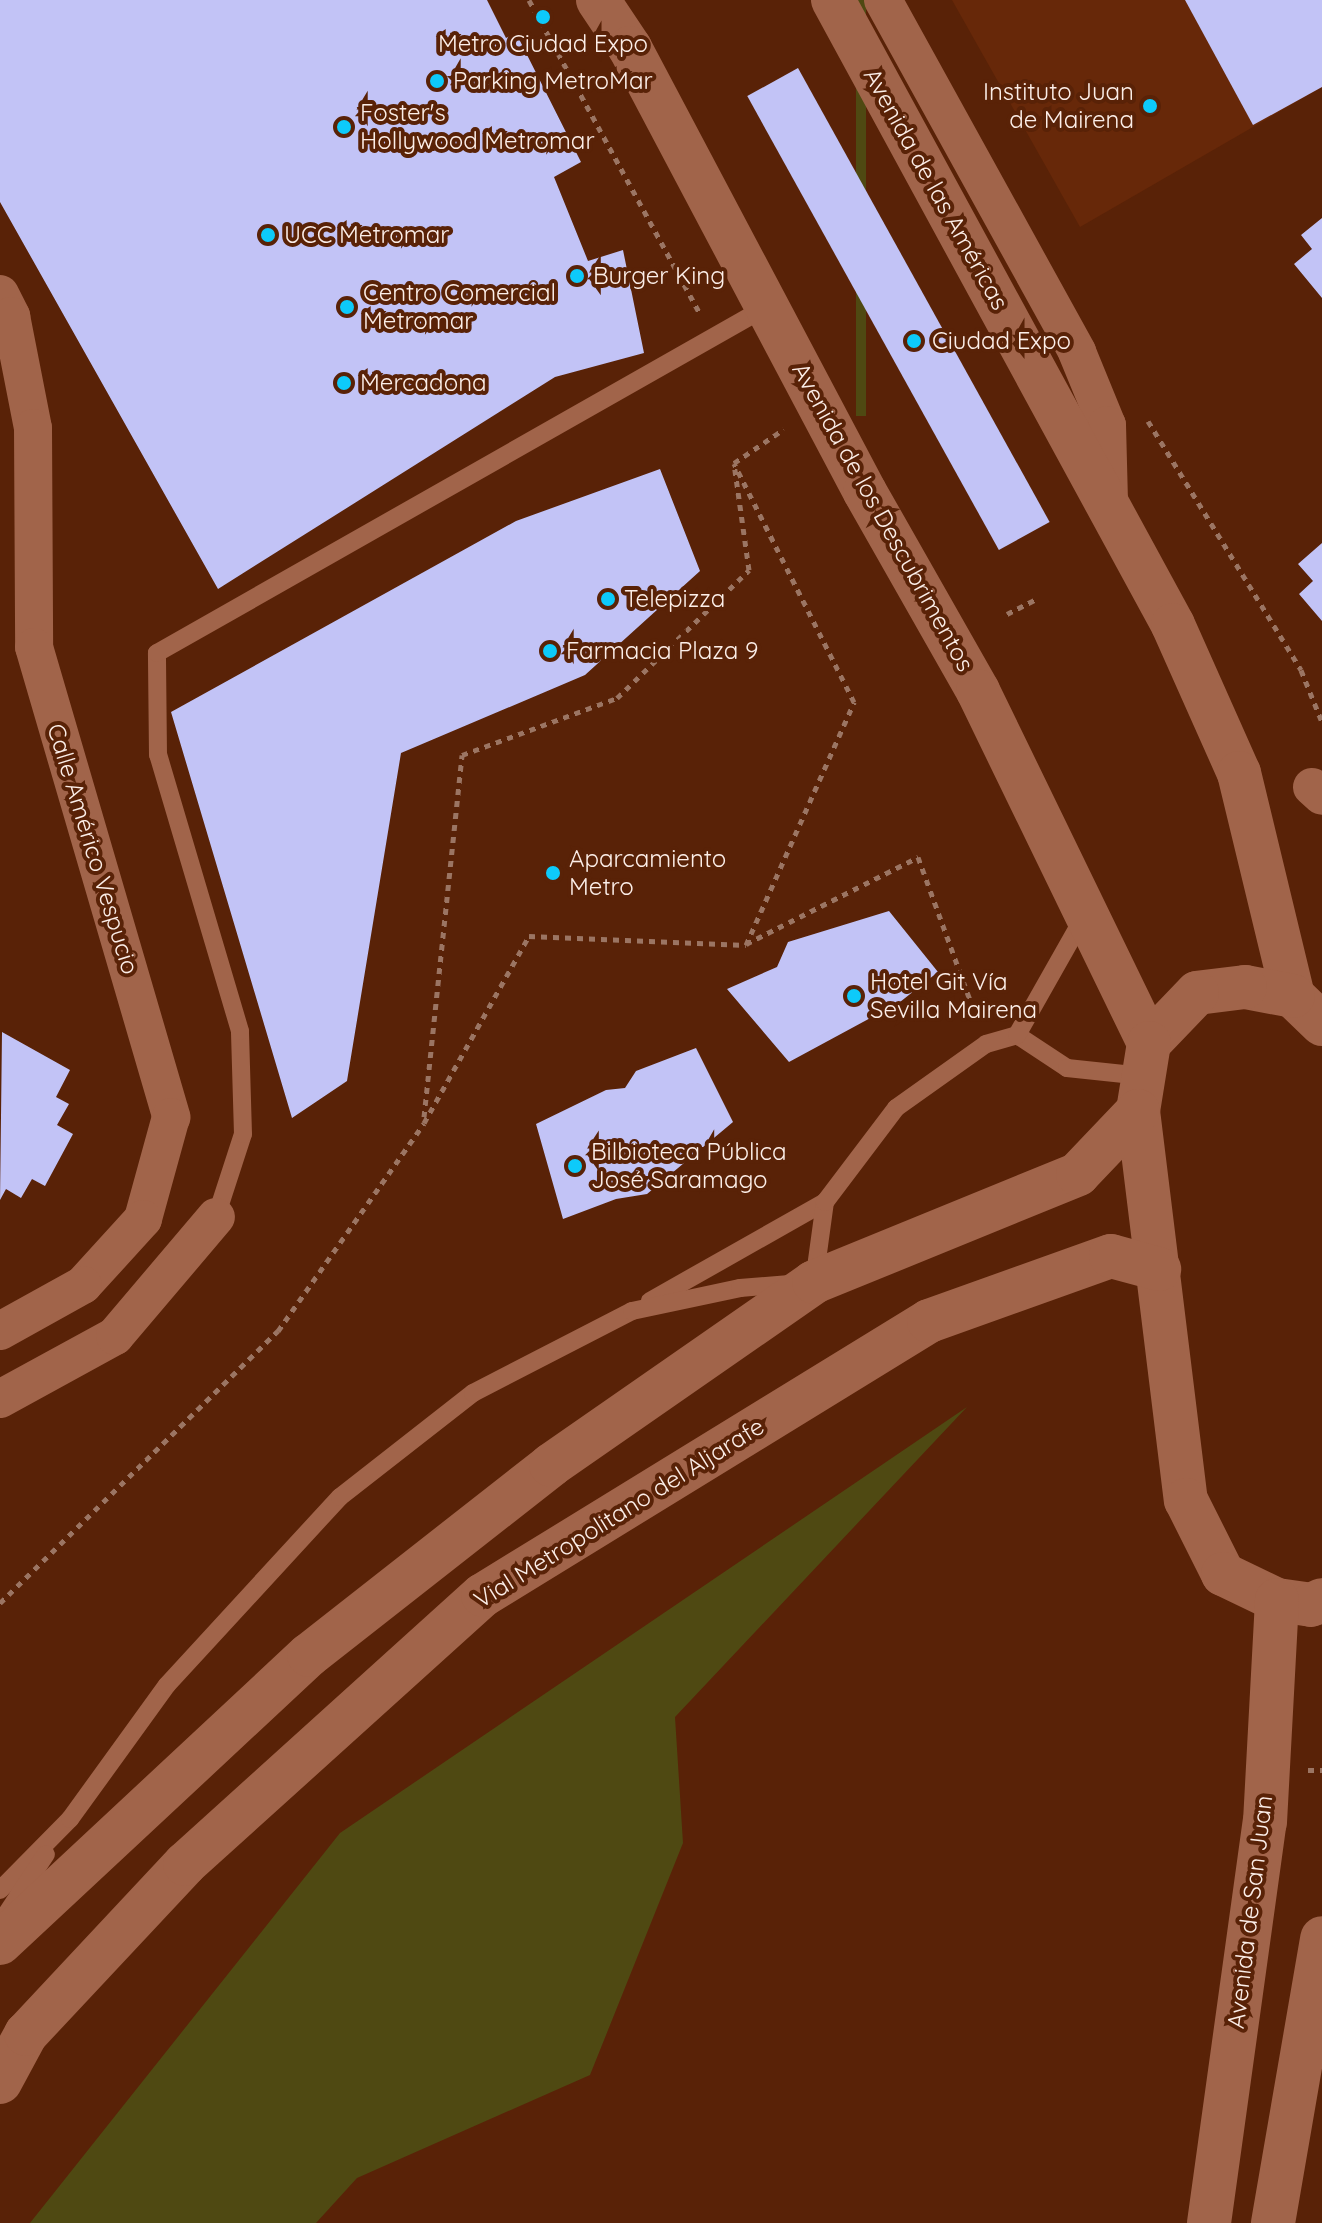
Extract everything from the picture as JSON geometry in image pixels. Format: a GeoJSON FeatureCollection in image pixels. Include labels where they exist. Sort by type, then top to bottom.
{"type":"FeatureCollection","features":[{"type":"Feature","properties":{"kind":"street","name":"Avenida de los Descubrimentos"},"geometry":{"type":"LineString","coordinates":[[598,0],[630,48],[978,691],[1086,913],[1143,1077],[1159,1269],[1186,1500],[1223,1574],[1277,1600]]}},
{"type":"Feature","properties":{"kind":"street","name":"Avenida de las Américas"},"geometry":{"type":"LineString","coordinates":[[833,0],[1173,625],[1239,773],[1308,1010]]}},
{"type":"Feature","properties":{"kind":"street","name":"Avenida de las Américas"},"geometry":{"type":"LineString","coordinates":[[883,0],[1077,352],[1107,425],[1109,504]]}},
{"type":"Feature","properties":{"kind":"street","name":"Calle Américo Vespucio"},"geometry":{"type":"LineString","coordinates":[[0,294],[11,316],[33,428],[34,647],[171,1117],[143,1219],[83,1285],[0,1331]]}},
{"type":"Feature","properties":{"kind":"street"},"geometry":{"type":"LineString","coordinates":[[0,1943],[309,1655],[551,1465],[814,1282],[1078,1174],[1197,993],[1245,987],[1308,1010]]}},
{"type":"Feature","properties":{"kind":"street"},"geometry":{"type":"LineString","coordinates":[[0,1399],[115,1336],[216,1217]]}},
{"type":"Feature","properties":{"kind":"street","name":"Vial Metropolitano del Aljarafe"},"geometry":{"type":"LineString","coordinates":[[0,2082],[26,2034],[185,1864],[483,1595],[929,1321],[1111,1256],[1159,1269]]}},
{"type":"Feature","properties":{"kind":"street"},"geometry":{"type":"LineString","coordinates":[[1277,1600],[1311,1605],[1322,1600]]}},
{"type":"Feature","properties":{"kind":"street","name":"Avenida de San Juan"},"geometry":{"type":"LineString","coordinates":[[1209,2223],[1265,1822],[1277,1600]]}},
{"type":"Feature","properties":{"kind":"street"},"geometry":{"type":"LineString","coordinates":[[1273,2223],[1321,1949]]}},
{"type":"Feature","properties":{"kind":"lane"},"geometry":{"type":"LineString","coordinates":[[216,1217],[243,1134],[240,1031],[158,755],[157,653],[768,306]]}},
{"type":"Feature","properties":{"kind":"lane"},"geometry":{"type":"LineString","coordinates":[[0,1924],[70,1819],[167,1685],[348,1489],[473,1393],[632,1311],[825,1202],[896,1108],[986,1044],[1017,1035],[1086,913]]}},
{"type":"Feature","properties":{"kind":"lane"},"geometry":{"type":"LineString","coordinates":[[1017,1035],[1067,1068],[1143,1077]]}},
{"type":"Feature","properties":{"kind":"lane"},"geometry":{"type":"LineString","coordinates":[[632,1311],[740,1288],[814,1282],[825,1202]]}},
{"type":"Feature","properties":{"kind":"lane"},"geometry":{"type":"LineString","coordinates":[[0,1890],[70,1819]]}},
{"type":"Feature","properties":{"kind":"path"},"geometry":{"type":"LineString","coordinates":[[529,0],[714,339]]}},
{"type":"Feature","properties":{"kind":"path"},"geometry":{"type":"LineString","coordinates":[[734,463],[790,424]]}},
{"type":"Feature","properties":{"kind":"path"},"geometry":{"type":"LineString","coordinates":[[734,463],[854,702],[746,945]]}},
{"type":"Feature","properties":{"kind":"path"},"geometry":{"type":"LineString","coordinates":[[424,1123],[462,755],[617,698],[749,570],[734,463]]}},
{"type":"Feature","properties":{"kind":"path"},"geometry":{"type":"LineString","coordinates":[[1007,614],[1036,599]]}},
{"type":"Feature","properties":{"kind":"path"},"geometry":{"type":"LineString","coordinates":[[1301,670],[1322,722]]}},
{"type":"Feature","properties":{"kind":"path"},"geometry":{"type":"LineString","coordinates":[[0,1603],[278,1331],[424,1123],[529,936],[746,945],[918,857],[986,1044]]}},
{"type":"Feature","properties":{"kind":"shaded area"},"geometry":{"type":"Polygon","coordinates":[[[856,0],[866,0],[866,416],[856,416],[856,0]]]}},
{"type":"Feature","properties":{"kind":"shaded area","name":"Instituto Juan de Mairena"},"geometry":{"type":"Polygon","coordinates":[[[952,0],[1322,0],[1322,87],[1080,227],[952,0]]]}},
{"type":"Feature","properties":{"kind":"shaded area"},"geometry":{"type":"Polygon","coordinates":[[[967,1407],[675,1717],[683,1843],[590,2075],[357,2178],[316,2223],[30,2223],[340,1833],[967,1407]]]}},
{"type":"Feature","properties":{"kind":"building","name":"Centro Comercial Metromar"},"geometry":{"type":"Polygon","coordinates":[[[0,0],[487,0],[506,38],[516,33],[581,162],[554,177],[588,261],[623,250],[644,353],[555,377],[218,589],[0,202],[0,0]]]}},
{"type":"Feature","properties":{"kind":"building"},"geometry":{"type":"Polygon","coordinates":[[[1185,0],[1322,0],[1322,87],[1253,125],[1185,0]]]}},
{"type":"Feature","properties":{"kind":"building"},"geometry":{"type":"Polygon","coordinates":[[[798,68],[1050,522],[999,550],[747,96],[798,68]]]}},
{"type":"Feature","properties":{"kind":"building"},"geometry":{"type":"Polygon","coordinates":[[[1322,218],[1322,298],[1294,264],[1312,249],[1301,235],[1322,218]]]}},
{"type":"Feature","properties":{"kind":"building"},"geometry":{"type":"Polygon","coordinates":[[[660,469],[700,571],[585,675],[401,753],[347,1081],[292,1118],[171,712],[516,521],[660,469]]]}},
{"type":"Feature","properties":{"kind":"building"},"geometry":{"type":"Polygon","coordinates":[[[1322,543],[1322,621],[1299,594],[1313,581],[1298,564],[1322,543]]]}},
{"type":"Feature","properties":{"kind":"building"},"geometry":{"type":"Polygon","coordinates":[[[889,911],[938,972],[900,1002],[789,1062],[727,989],[777,967],[788,942],[889,911]]]}},
{"type":"Feature","properties":{"kind":"building"},"geometry":{"type":"Polygon","coordinates":[[[2,1032],[70,1070],[56,1097],[69,1104],[57,1125],[73,1134],[45,1186],[32,1179],[21,1198],[6,1189],[0,1200],[2,1032]]]}},
{"type":"Feature","properties":{"kind":"building"},"geometry":{"type":"Polygon","coordinates":[[[696,1048],[733,1122],[647,1194],[616,1199],[563,1219],[536,1124],[606,1090],[625,1088],[636,1071],[696,1048]]]}},
{"type":"Feature","properties":{"kind":"place","name":"Metro Ciudad Expo"},"geometry":{"type":"Point","coordinates":[543,17]}},
{"type":"Feature","properties":{"kind":"place","name":"Parking MetroMar"},"geometry":{"type":"Point","coordinates":[437,81]}},
{"type":"Feature","properties":{"kind":"place","name":"Instituto Juan de Mairena"},"geometry":{"type":"Point","coordinates":[1150,106]}},
{"type":"Feature","properties":{"kind":"place","name":"Foster's Hollywood Metromar"},"geometry":{"type":"Point","coordinates":[344,127]}},
{"type":"Feature","properties":{"kind":"place","name":"UCC Metromar"},"geometry":{"type":"Point","coordinates":[268,235]}},
{"type":"Feature","properties":{"kind":"place","name":"Burger King"},"geometry":{"type":"Point","coordinates":[577,276]}},
{"type":"Feature","properties":{"kind":"place","name":"Centro Comercial Metromar"},"geometry":{"type":"Point","coordinates":[347,307]}},
{"type":"Feature","properties":{"kind":"place","name":"Ciudad Expo"},"geometry":{"type":"Point","coordinates":[914,341]}},
{"type":"Feature","properties":{"kind":"place","name":"Mercadona"},"geometry":{"type":"Point","coordinates":[344,383]}},
{"type":"Feature","properties":{"kind":"place","name":"Telepizza"},"geometry":{"type":"Point","coordinates":[608,599]}},
{"type":"Feature","properties":{"kind":"place","name":"Farmacia Plaza 9"},"geometry":{"type":"Point","coordinates":[550,651]}},
{"type":"Feature","properties":{"kind":"place","name":"Aparcamiento Metro"},"geometry":{"type":"Point","coordinates":[553,873]}},
{"type":"Feature","properties":{"kind":"place","name":"Hotel Git Vía Sevilla Mairena"},"geometry":{"type":"Point","coordinates":[854,996]}},
{"type":"Feature","properties":{"kind":"place","name":"Bilbioteca Pública José Saramago"},"geometry":{"type":"Point","coordinates":[575,1166]}}]}
